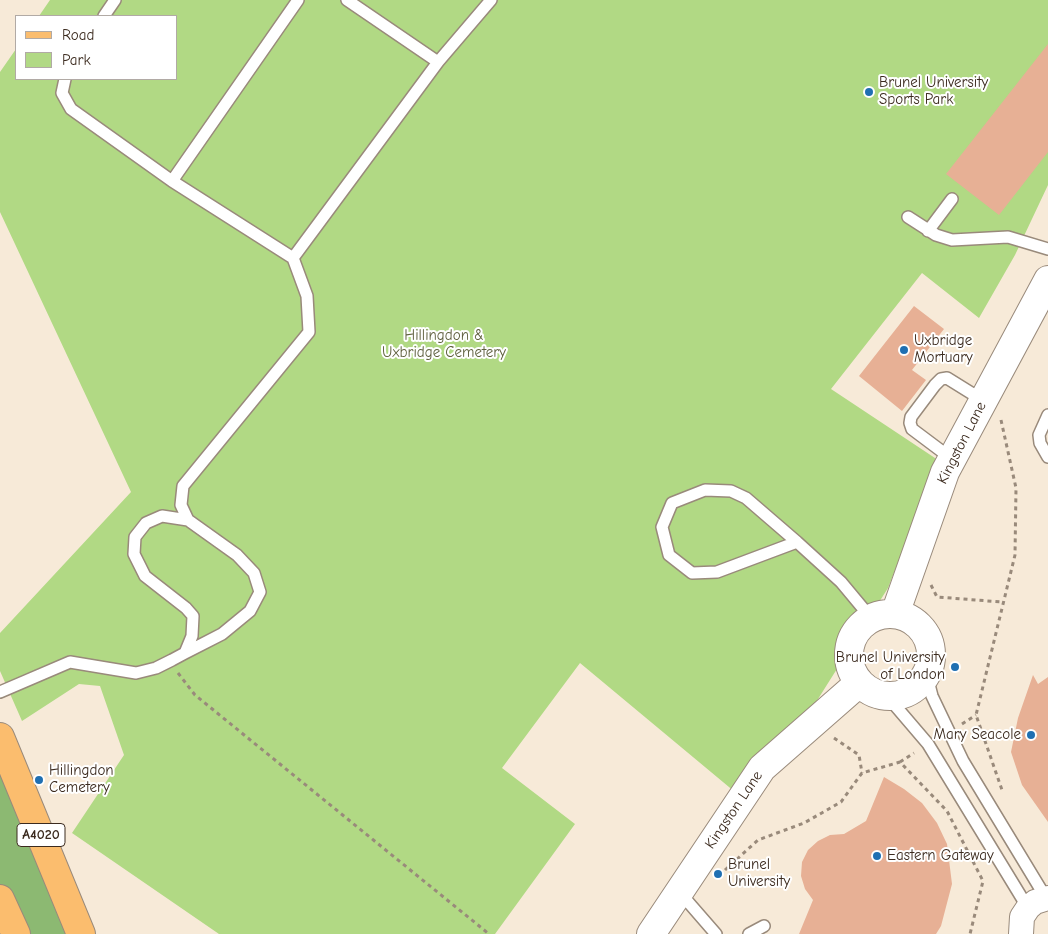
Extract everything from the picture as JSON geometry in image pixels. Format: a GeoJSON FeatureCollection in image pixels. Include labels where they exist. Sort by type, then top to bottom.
{"type":"FeatureCollection","features":[{"type":"Feature","properties":{"kind":"main road","name":"A4020"},"geometry":{"type":"LineString","coordinates":[[0,737],[81,934]]}},
{"type":"Feature","properties":{"kind":"main road"},"geometry":{"type":"LineString","coordinates":[[0,898],[16,934]]}},
{"type":"Feature","properties":{"kind":"street","name":"Kingston Lane"},"geometry":{"type":"LineString","coordinates":[[651,934],[762,768],[859,683],[849,660],[849,648],[857,631],[883,616],[945,472],[952,459],[992,408],[1048,280]]}},
{"type":"Feature","properties":{"kind":"street"},"geometry":{"type":"LineString","coordinates":[[859,683],[872,692],[887,696],[910,691],[926,673],[930,661],[930,648],[926,636],[918,626],[907,618],[883,616]]}},
{"type":"Feature","properties":{"kind":"street"},"geometry":{"type":"LineString","coordinates":[[1022,934],[1022,917],[1040,901]]}},
{"type":"Feature","properties":{"kind":"lane"},"geometry":{"type":"LineString","coordinates":[[105,15],[115,0]]}},
{"type":"Feature","properties":{"kind":"lane"},"geometry":{"type":"LineString","coordinates":[[172,181],[298,0]]}},
{"type":"Feature","properties":{"kind":"lane"},"geometry":{"type":"LineString","coordinates":[[347,0],[438,62]]}},
{"type":"Feature","properties":{"kind":"lane"},"geometry":{"type":"LineString","coordinates":[[293,258],[438,62],[491,0]]}},
{"type":"Feature","properties":{"kind":"lane"},"geometry":{"type":"LineString","coordinates":[[65,80],[62,93],[71,109],[172,181],[293,258],[307,296],[309,332],[183,486],[181,505],[188,520]]}},
{"type":"Feature","properties":{"kind":"lane"},"geometry":{"type":"LineString","coordinates":[[928,231],[952,199]]}},
{"type":"Feature","properties":{"kind":"lane"},"geometry":{"type":"LineString","coordinates":[[908,217],[928,231],[952,240],[1008,237],[1048,249]]}},
{"type":"Feature","properties":{"kind":"lane"},"geometry":{"type":"LineString","coordinates":[[952,459],[912,429],[910,423],[911,417],[935,385],[941,379],[947,378],[992,408]]}},
{"type":"Feature","properties":{"kind":"lane"},"geometry":{"type":"LineString","coordinates":[[1048,415],[1039,434],[1040,443],[1048,457]]}},
{"type":"Feature","properties":{"kind":"lane"},"geometry":{"type":"LineString","coordinates":[[797,542],[717,572],[692,572],[669,555],[662,527],[672,503],[705,490],[731,491],[746,498],[883,616]]}},
{"type":"Feature","properties":{"kind":"lane"},"geometry":{"type":"LineString","coordinates":[[0,692],[70,662],[136,673],[156,668],[185,654],[222,634],[250,611],[260,592],[254,573],[237,556],[188,520],[162,516],[146,523],[135,537],[134,554],[145,576],[186,608],[192,616],[192,636],[185,654]]}},
{"type":"Feature","properties":{"kind":"lane"},"geometry":{"type":"LineString","coordinates":[[926,673],[932,696],[963,761],[1040,901]]}},
{"type":"Feature","properties":{"kind":"lane"},"geometry":{"type":"LineString","coordinates":[[887,696],[928,744],[1040,901]]}},
{"type":"Feature","properties":{"kind":"lane"},"geometry":{"type":"LineString","coordinates":[[677,894],[689,903],[716,934]]}},
{"type":"Feature","properties":{"kind":"lane"},"geometry":{"type":"LineString","coordinates":[[749,934],[764,926]]}},
{"type":"Feature","properties":{"kind":"path"},"geometry":{"type":"LineString","coordinates":[[992,408],[1016,488],[1015,555],[976,715],[1002,792]]}},
{"type":"Feature","properties":{"kind":"path"},"geometry":{"type":"LineString","coordinates":[[930,583],[937,596],[1002,602]]}},
{"type":"Feature","properties":{"kind":"path"},"geometry":{"type":"LineString","coordinates":[[172,660],[182,680],[195,695],[489,934]]}},
{"type":"Feature","properties":{"kind":"path"},"geometry":{"type":"LineString","coordinates":[[959,725],[976,715]]}},
{"type":"Feature","properties":{"kind":"path"},"geometry":{"type":"LineString","coordinates":[[723,871],[758,840],[804,823],[841,802],[862,774],[900,762],[918,750]]}},
{"type":"Feature","properties":{"kind":"path"},"geometry":{"type":"LineString","coordinates":[[900,762],[947,811],[983,881],[970,934]]}},
{"type":"Feature","properties":{"kind":"green space","name":"Hillingdon & Uxbridge Cemetery"},"geometry":{"type":"Polygon","coordinates":[[[50,0],[1048,0],[1048,185],[1015,255],[979,318],[922,273],[831,389],[938,460],[888,588],[818,699],[747,802],[580,663],[502,768],[575,824],[495,934],[219,934],[72,833],[124,755],[100,686],[79,684],[22,721],[0,671],[0,633],[131,492],[0,212],[0,72],[15,50],[15,80],[178,80],[178,15],[40,15],[50,0]]]}},
{"type":"Feature","properties":{"kind":"green space"},"geometry":{"type":"Polygon","coordinates":[[[0,737],[81,934],[16,934],[0,899],[0,737]]]}},
{"type":"Feature","properties":{"kind":"building"},"geometry":{"type":"Polygon","coordinates":[[[1048,44],[1048,152],[999,215],[946,174],[1048,44]]]}},
{"type":"Feature","properties":{"kind":"building","name":"Uxbridge Mortuary"},"geometry":{"type":"Polygon","coordinates":[[[914,306],[944,329],[912,370],[926,380],[902,411],[859,376],[914,306]]]}},
{"type":"Feature","properties":{"kind":"building","name":"Mary Seacole"},"geometry":{"type":"Polygon","coordinates":[[[1033,675],[1038,684],[1048,677],[1048,822],[1022,785],[1011,752],[1018,718],[1033,675]]]}},
{"type":"Feature","properties":{"kind":"building","name":"Eastern Gateway"},"geometry":{"type":"Polygon","coordinates":[[[884,777],[922,803],[937,823],[947,844],[952,884],[941,926],[936,934],[799,934],[813,900],[805,889],[801,876],[802,862],[808,850],[818,841],[830,835],[844,834],[866,821],[884,777]]]}},
{"type":"Feature","properties":{"kind":"place","name":"Brunel University Sports Park"},"geometry":{"type":"Point","coordinates":[869,92]}},
{"type":"Feature","properties":{"kind":"place","name":"Uxbridge Mortuary"},"geometry":{"type":"Point","coordinates":[904,350]}},
{"type":"Feature","properties":{"kind":"place","name":"Brunel University of London"},"geometry":{"type":"Point","coordinates":[955,667]}},
{"type":"Feature","properties":{"kind":"place","name":"Mary Seacole"},"geometry":{"type":"Point","coordinates":[1031,735]}},
{"type":"Feature","properties":{"kind":"place","name":"Hillingdon Cemetery"},"geometry":{"type":"Point","coordinates":[39,780]}},
{"type":"Feature","properties":{"kind":"place","name":"Eastern Gateway"},"geometry":{"type":"Point","coordinates":[877,856]}},
{"type":"Feature","properties":{"kind":"place","name":"Brunel University"},"geometry":{"type":"Point","coordinates":[718,874]}}]}
